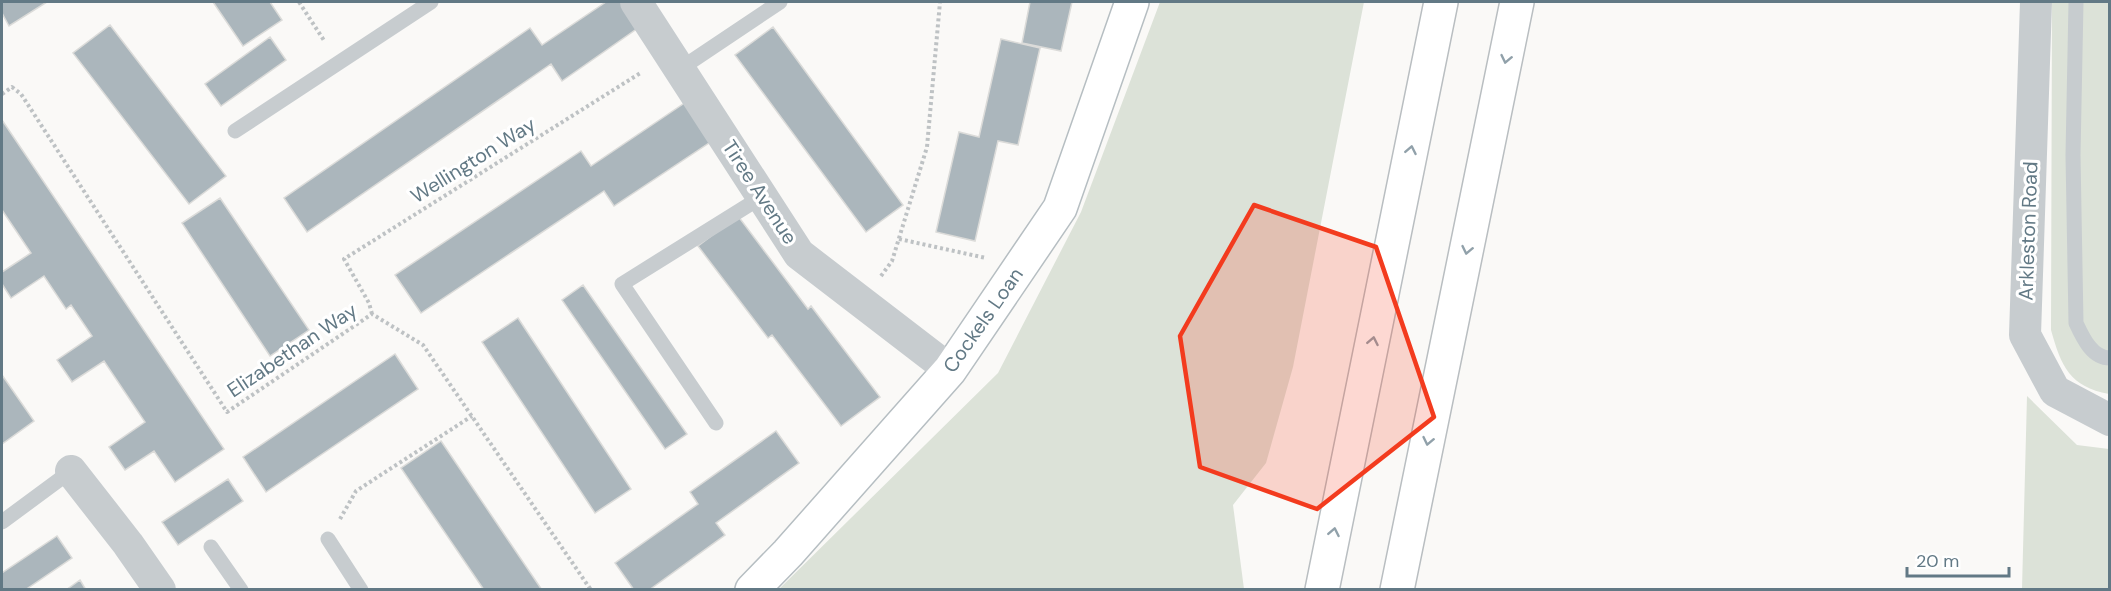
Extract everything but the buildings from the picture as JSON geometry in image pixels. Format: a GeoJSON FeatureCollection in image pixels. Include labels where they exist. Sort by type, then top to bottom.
{"type":"FeatureCollection","features":[{"type":"Feature","properties":{"kind":"main road","name":"Cockels Loan"},"geometry":{"type":"LineString","coordinates":[[752,590],[788,553],[950,370],[1060,208],[1132,2]]}},
{"type":"Feature","properties":{"kind":"main road"},"geometry":{"type":"LineString","coordinates":[[1322,590],[1441,2]]}},
{"type":"Feature","properties":{"kind":"main road"},"geometry":{"type":"LineString","coordinates":[[1397,590],[1517,2]]}},
{"type":"Feature","properties":{"kind":"street","name":"Tiree Avenue"},"geometry":{"type":"LineString","coordinates":[[636,2],[799,254],[950,370]]}},
{"type":"Feature","properties":{"kind":"street","name":"Arkleston Road"},"geometry":{"type":"LineString","coordinates":[[2036,2],[2025,334],[2055,391],[2109,420]]}},
{"type":"Feature","properties":{"kind":"street"},"geometry":{"type":"LineString","coordinates":[[71,471],[128,543],[160,590]]}},
{"type":"Feature","properties":{"kind":"lane"},"geometry":{"type":"LineString","coordinates":[[235,131],[431,2]]}},
{"type":"Feature","properties":{"kind":"lane"},"geometry":{"type":"LineString","coordinates":[[675,62],[780,2]]}},
{"type":"Feature","properties":{"kind":"lane"},"geometry":{"type":"LineString","coordinates":[[2076,2],[2073,155],[2076,323],[2086,344],[2103,358],[2109,358]]}},
{"type":"Feature","properties":{"kind":"lane"},"geometry":{"type":"LineString","coordinates":[[716,423],[622,284],[763,196]]}},
{"type":"Feature","properties":{"kind":"lane"},"geometry":{"type":"LineString","coordinates":[[2,522],[71,471]]}},
{"type":"Feature","properties":{"kind":"lane"},"geometry":{"type":"LineString","coordinates":[[328,540],[361,590]]}},
{"type":"Feature","properties":{"kind":"lane"},"geometry":{"type":"LineString","coordinates":[[211,547],[241,590]]}},
{"type":"Feature","properties":{"kind":"path"},"geometry":{"type":"LineString","coordinates":[[299,2],[338,63]]}},
{"type":"Feature","properties":{"kind":"path"},"geometry":{"type":"LineString","coordinates":[[862,302],[892,261],[927,147],[940,2]]}},
{"type":"Feature","properties":{"kind":"path","name":"Wellington Way"},"geometry":{"type":"LineString","coordinates":[[372,314],[369,303],[344,259],[675,62]]}},
{"type":"Feature","properties":{"kind":"path","name":"Elizabethan Way"},"geometry":{"type":"LineString","coordinates":[[2,94],[12,87],[21,94],[227,411],[372,314],[423,345],[591,590]]}},
{"type":"Feature","properties":{"kind":"path"},"geometry":{"type":"LineString","coordinates":[[899,239],[987,258]]}},
{"type":"Feature","properties":{"kind":"path"},"geometry":{"type":"LineString","coordinates":[[328,540],[356,491],[472,416]]}},
{"type":"Feature","properties":{"kind":"highlighted area"},"geometry":{"type":"Polygon","coordinates":[[[1254,205],[1376,247],[1434,417],[1317,509],[1200,467],[1180,336],[1254,205]]]}},
{"type":"Feature","properties":{"kind":"shaded area"},"geometry":{"type":"Polygon","coordinates":[[[1160,2],[1364,2],[1293,367],[1266,463],[1233,505],[1244,589],[779,589],[998,373],[1081,212],[1160,2]]]}},
{"type":"Feature","properties":{"kind":"shaded area"},"geometry":{"type":"Polygon","coordinates":[[[2052,2],[2109,2],[2109,394],[2085,386],[2069,373],[2063,364],[2051,330],[2052,2]]]}},
{"type":"Feature","properties":{"kind":"shaded area"},"geometry":{"type":"Polygon","coordinates":[[[2027,396],[2077,445],[2109,449],[2109,589],[2022,589],[2027,396]]]}}]}
